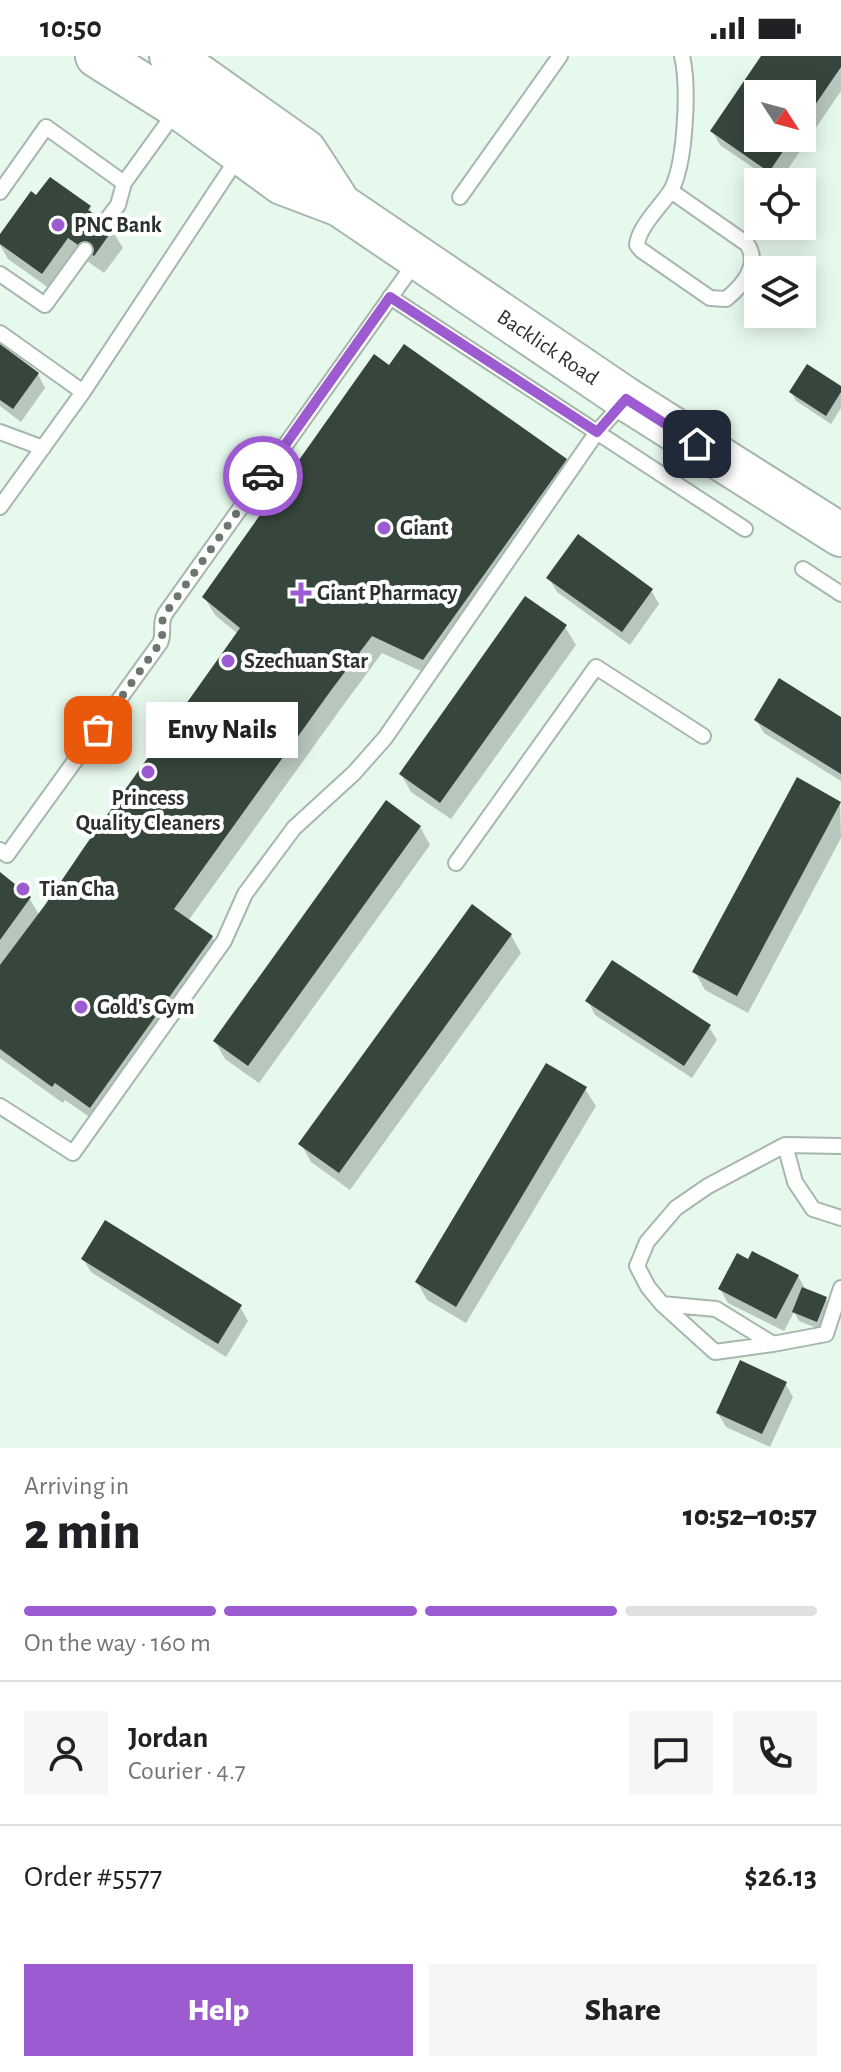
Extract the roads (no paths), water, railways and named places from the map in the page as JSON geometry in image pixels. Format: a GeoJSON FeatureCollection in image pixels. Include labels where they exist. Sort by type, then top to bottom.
{"type":"FeatureCollection","features":[{"type":"Feature","properties":{"kind":"main road","name":"Backlick Road"},"geometry":{"type":"LineString","coordinates":[[97,56],[178,107],[282,183],[340,205],[626,399],[841,535]]}},
{"type":"Feature","properties":{"kind":"main road","name":"Backlick Road"},"geometry":{"type":"LineString","coordinates":[[171,56],[305,151],[340,205]]}},
{"type":"Feature","properties":{"kind":"lane"},"geometry":{"type":"LineString","coordinates":[[460,197],[560,56]]}},
{"type":"Feature","properties":{"kind":"lane"},"geometry":{"type":"LineString","coordinates":[[671,191],[747,244],[752,252],[749,271],[726,299],[710,298],[637,245],[640,233],[671,191],[679,171],[685,79],[682,56]]}},
{"type":"Feature","properties":{"kind":"lane"},"geometry":{"type":"LineString","coordinates":[[105,222],[118,205],[124,183],[178,107]]}},
{"type":"Feature","properties":{"kind":"lane"},"geometry":{"type":"LineString","coordinates":[[0,192],[46,127],[124,183]]}},
{"type":"Feature","properties":{"kind":"lane"},"geometry":{"type":"LineString","coordinates":[[0,507],[83,392],[242,152]]}},
{"type":"Feature","properties":{"kind":"lane"},"geometry":{"type":"LineString","coordinates":[[0,274],[45,305],[85,250]]}},
{"type":"Feature","properties":{"kind":"lane"},"geometry":{"type":"LineString","coordinates":[[0,850],[7,855],[160,643],[165,614],[418,258]]}},
{"type":"Feature","properties":{"kind":"lane"},"geometry":{"type":"LineString","coordinates":[[390,297],[745,529]]}},
{"type":"Feature","properties":{"kind":"lane"},"geometry":{"type":"LineString","coordinates":[[0,333],[83,392]]}},
{"type":"Feature","properties":{"kind":"lane"},"geometry":{"type":"LineString","coordinates":[[0,1106],[73,1153],[224,941],[245,894],[294,828],[354,773],[385,738],[597,432],[626,399]]}},
{"type":"Feature","properties":{"kind":"lane"},"geometry":{"type":"LineString","coordinates":[[0,432],[43,448]]}},
{"type":"Feature","properties":{"kind":"lane"},"geometry":{"type":"LineString","coordinates":[[803,569],[841,594]]}},
{"type":"Feature","properties":{"kind":"lane"},"geometry":{"type":"LineString","coordinates":[[456,863],[596,667],[703,736]]}},
{"type":"Feature","properties":{"kind":"lane"},"geometry":{"type":"LineString","coordinates":[[841,1146],[785,1145],[708,1186],[676,1208],[647,1242],[637,1266],[662,1304],[715,1352],[826,1334],[841,1288]]}},
{"type":"Feature","properties":{"kind":"lane"},"geometry":{"type":"LineString","coordinates":[[785,1145],[795,1182],[813,1209],[841,1218]]}},
{"type":"Feature","properties":{"kind":"lane"},"geometry":{"type":"LineString","coordinates":[[662,1304],[716,1309],[773,1344]]}},
{"type":"Feature","properties":{"kind":"place","name":"PNC Bank"},"geometry":{"type":"Point","coordinates":[58,225]}},
{"type":"Feature","properties":{"kind":"place","name":"Giant"},"geometry":{"type":"Point","coordinates":[384,528]}},
{"type":"Feature","properties":{"kind":"place","name":"Giant Pharmacy"},"geometry":{"type":"Point","coordinates":[301,593]}},
{"type":"Feature","properties":{"kind":"place","name":"Szechuan Star"},"geometry":{"type":"Point","coordinates":[228,661]}},
{"type":"Feature","properties":{"kind":"place","name":"Envy Nails"},"geometry":{"type":"Point","coordinates":[98,730]}},
{"type":"Feature","properties":{"kind":"place","name":"Princess Quality Cleaners"},"geometry":{"type":"Point","coordinates":[148,772]}},
{"type":"Feature","properties":{"kind":"place","name":"Tian Cha"},"geometry":{"type":"Point","coordinates":[23,889]}},
{"type":"Feature","properties":{"kind":"place","name":"Gold's Gym"},"geometry":{"type":"Point","coordinates":[81,1007]}}]}
